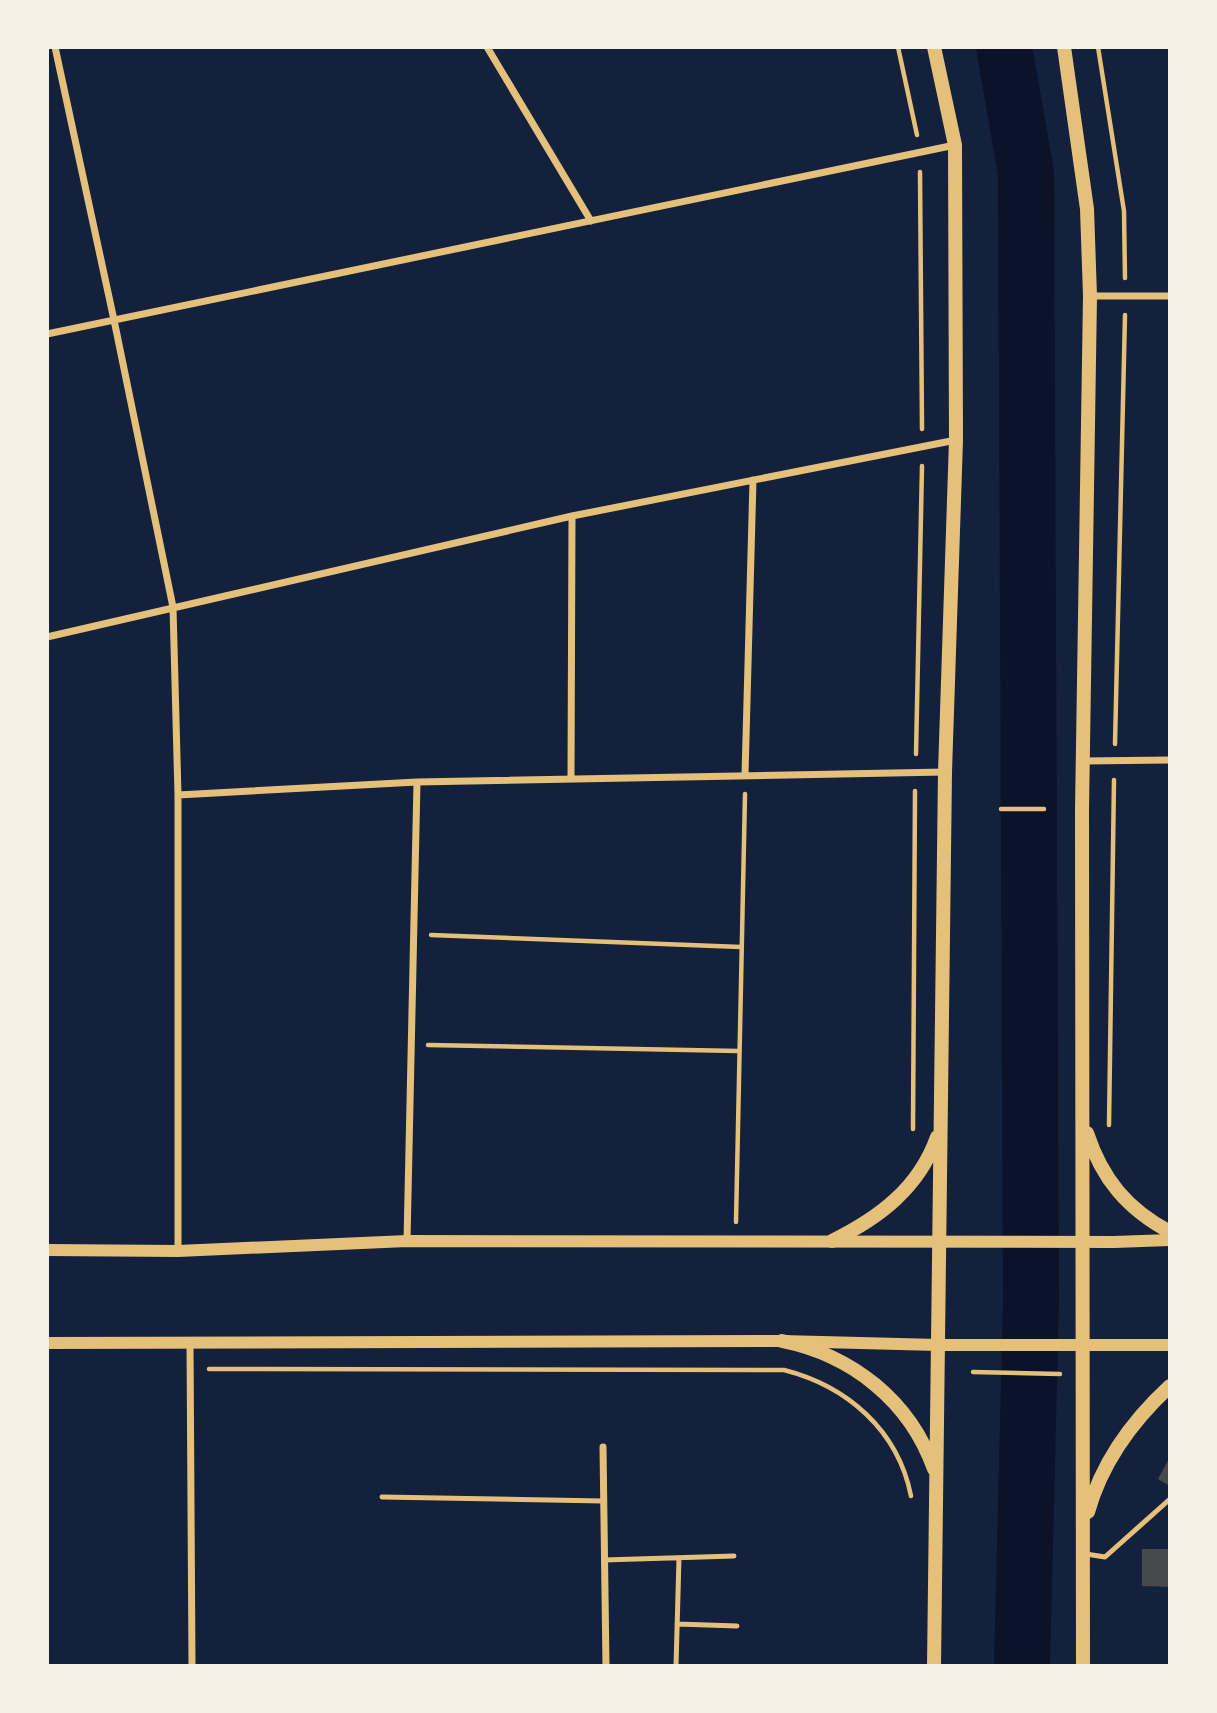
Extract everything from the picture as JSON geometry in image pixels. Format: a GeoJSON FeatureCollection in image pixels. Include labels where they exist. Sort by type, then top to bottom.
{"type":"FeatureCollection","features":[{"type":"Feature","properties":{"kind":"main road"},"geometry":{"type":"LineString","coordinates":[[934,47],[955,145],[956,440],[946,772],[934,1666]]}},
{"type":"Feature","properties":{"kind":"main road"},"geometry":{"type":"LineString","coordinates":[[1064,47],[1087,209],[1090,296],[1083,761],[1083,1666]]}},
{"type":"Feature","properties":{"kind":"main road"},"geometry":{"type":"LineString","coordinates":[[1083,1107],[1093,1152],[1116,1191],[1150,1221],[1170,1232]]}},
{"type":"Feature","properties":{"kind":"main road"},"geometry":{"type":"LineString","coordinates":[[832,1241],[871,1220],[904,1192],[922,1168],[940,1129]]}},
{"type":"Feature","properties":{"kind":"main road"},"geometry":{"type":"LineString","coordinates":[[782,1341],[813,1349],[844,1363],[883,1390],[915,1430],[936,1475]]}},
{"type":"Feature","properties":{"kind":"main road"},"geometry":{"type":"LineString","coordinates":[[1084,1527],[1095,1490],[1111,1456],[1132,1425],[1170,1386]]}},
{"type":"Feature","properties":{"kind":"street"},"geometry":{"type":"LineString","coordinates":[[55,47],[173,607],[178,795],[178,1251]]}},
{"type":"Feature","properties":{"kind":"street"},"geometry":{"type":"LineString","coordinates":[[487,47],[591,221]]}},
{"type":"Feature","properties":{"kind":"street"},"geometry":{"type":"LineString","coordinates":[[47,334],[955,145]]}},
{"type":"Feature","properties":{"kind":"street"},"geometry":{"type":"LineString","coordinates":[[1090,296],[1170,296]]}},
{"type":"Feature","properties":{"kind":"street"},"geometry":{"type":"LineString","coordinates":[[47,637],[572,516],[956,440]]}},
{"type":"Feature","properties":{"kind":"street"},"geometry":{"type":"LineString","coordinates":[[745,775],[753,480]]}},
{"type":"Feature","properties":{"kind":"street"},"geometry":{"type":"LineString","coordinates":[[571,778],[572,516]]}},
{"type":"Feature","properties":{"kind":"street"},"geometry":{"type":"LineString","coordinates":[[1083,761],[1170,760]]}},
{"type":"Feature","properties":{"kind":"street"},"geometry":{"type":"LineString","coordinates":[[178,795],[417,782],[946,772]]}},
{"type":"Feature","properties":{"kind":"street"},"geometry":{"type":"LineString","coordinates":[[407,1241],[417,782]]}},
{"type":"Feature","properties":{"kind":"street"},"geometry":{"type":"LineString","coordinates":[[47,1250],[178,1251],[407,1241],[1170,1240]]}},
{"type":"Feature","properties":{"kind":"street"},"geometry":{"type":"LineString","coordinates":[[47,1343],[782,1341],[972,1346],[1170,1345]]}},
{"type":"Feature","properties":{"kind":"street"},"geometry":{"type":"LineString","coordinates":[[190,1342],[192,1666]]}},
{"type":"Feature","properties":{"kind":"street"},"geometry":{"type":"LineString","coordinates":[[603,1447],[606,1666]]}},
{"type":"Feature","properties":{"kind":"lane"},"geometry":{"type":"LineString","coordinates":[[382,1497],[603,1501]]}},
{"type":"Feature","properties":{"kind":"lane"},"geometry":{"type":"LineString","coordinates":[[1083,1553],[1105,1557],[1170,1499]]}},
{"type":"Feature","properties":{"kind":"lane"},"geometry":{"type":"LineString","coordinates":[[604,1560],[734,1556]]}},
{"type":"Feature","properties":{"kind":"lane"},"geometry":{"type":"LineString","coordinates":[[676,1666],[679,1558]]}},
{"type":"Feature","properties":{"kind":"lane"},"geometry":{"type":"LineString","coordinates":[[677,1623],[737,1626]]}},
{"type":"Feature","properties":{"kind":"path"},"geometry":{"type":"LineString","coordinates":[[898,47],[920,152],[922,446],[915,772],[914,1127],[911,1136]]}},
{"type":"Feature","properties":{"kind":"path"},"geometry":{"type":"LineString","coordinates":[[1098,47],[1124,211],[1125,297],[1108,1125],[1112,1134]]}},
{"type":"Feature","properties":{"kind":"path"},"geometry":{"type":"LineString","coordinates":[[736,1241],[745,775]]}},
{"type":"Feature","properties":{"kind":"path"},"geometry":{"type":"LineString","coordinates":[[1001,810],[1044,809]]}},
{"type":"Feature","properties":{"kind":"path"},"geometry":{"type":"LineString","coordinates":[[413,934],[741,947]]}},
{"type":"Feature","properties":{"kind":"path"},"geometry":{"type":"LineString","coordinates":[[411,1044],[738,1051]]}},
{"type":"Feature","properties":{"kind":"path"},"geometry":{"type":"LineString","coordinates":[[191,1369],[784,1370],[804,1375],[842,1393],[873,1420],[897,1455],[911,1494]]}},
{"type":"Feature","properties":{"kind":"path"},"geometry":{"type":"LineString","coordinates":[[973,1372],[1065,1374]]}},
{"type":"Feature","properties":{"kind":"building"},"geometry":{"type":"Polygon","coordinates":[[[1170,1457],[1170,1486],[1158,1479],[1170,1457]]]}},
{"type":"Feature","properties":{"kind":"building"},"geometry":{"type":"Polygon","coordinates":[[[1142,1549],[1170,1549],[1170,1587],[1142,1586],[1142,1549]]]}},
{"type":"Feature","properties":{"kind":"waterway"},"geometry":{"type":"LineString","coordinates":[[1004,47],[1026,173],[1031,1301],[1022,1666]]}}]}
